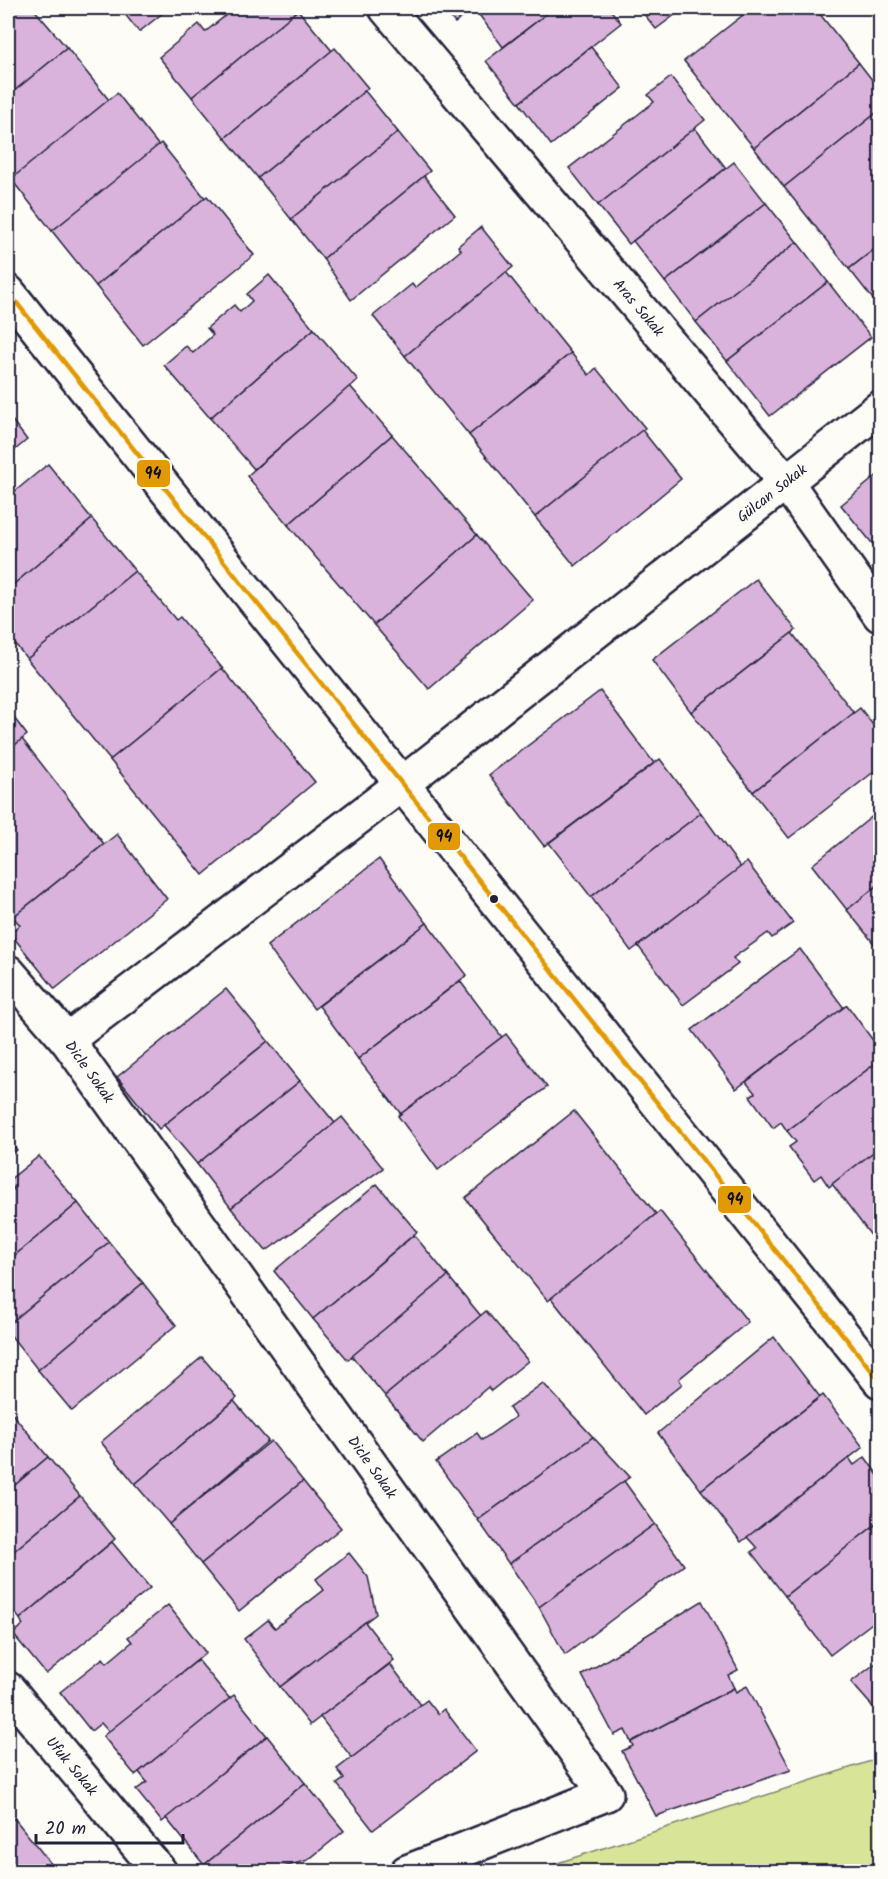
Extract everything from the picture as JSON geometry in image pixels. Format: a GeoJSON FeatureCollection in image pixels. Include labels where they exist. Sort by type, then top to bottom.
{"type":"FeatureCollection","features":[{"type":"Feature","properties":{"kind":"street","name":"Aras Sokak"},"geometry":{"type":"LineString","coordinates":[[386,8],[786,482],[880,615]]}},
{"type":"Feature","properties":{"kind":"street"},"geometry":{"type":"LineString","coordinates":[[8,292],[880,1381]]}},
{"type":"Feature","properties":{"kind":"street","name":"Gülcan Sokak"},"geometry":{"type":"LineString","coordinates":[[67,1040],[402,784],[880,408]]}},
{"type":"Feature","properties":{"kind":"street","name":"Dicle Sokak"},"geometry":{"type":"LineString","coordinates":[[8,972],[67,1040],[606,1794],[407,1872]]}},
{"type":"Feature","properties":{"kind":"street","name":"Ufuk Sokak"},"geometry":{"type":"LineString","coordinates":[[8,1689],[160,1872]]}},
{"type":"Feature","properties":{"kind":"green space"},"geometry":{"type":"Polygon","coordinates":[[[880,1758],[880,1871],[533,1871],[880,1758]]]}},
{"type":"Feature","properties":{"kind":"building"},"geometry":{"type":"Polygon","coordinates":[[[15,8],[33,8],[67,48],[8,96],[8,14],[15,8]]]}},
{"type":"Feature","properties":{"kind":"building"},"geometry":{"type":"Polygon","coordinates":[[[120,8],[169,8],[139,32],[120,8]]]}},
{"type":"Feature","properties":{"kind":"building"},"geometry":{"type":"Polygon","coordinates":[[[219,8],[300,9],[192,97],[159,57],[199,24],[205,32],[225,16],[219,8]]]}},
{"type":"Feature","properties":{"kind":"building"},"geometry":{"type":"Polygon","coordinates":[[[442,8],[474,8],[455,23],[442,8]]]}},
{"type":"Feature","properties":{"kind":"building"},"geometry":{"type":"Polygon","coordinates":[[[474,8],[554,8],[503,47],[474,8]]]}},
{"type":"Feature","properties":{"kind":"building"},"geometry":{"type":"Polygon","coordinates":[[[554,8],[609,8],[621,23],[519,103],[486,61],[554,8]]]}},
{"type":"Feature","properties":{"kind":"building"},"geometry":{"type":"Polygon","coordinates":[[[639,8],[684,8],[656,29],[639,8]]]}},
{"type":"Feature","properties":{"kind":"building"},"geometry":{"type":"Polygon","coordinates":[[[752,8],[815,8],[859,63],[754,148],[684,61],[752,8]]]}},
{"type":"Feature","properties":{"kind":"building"},"geometry":{"type":"Polygon","coordinates":[[[298,10],[332,51],[225,138],[192,97],[298,10]]]}},
{"type":"Feature","properties":{"kind":"building"},"geometry":{"type":"Polygon","coordinates":[[[591,47],[623,88],[551,145],[519,103],[591,47]]]}},
{"type":"Feature","properties":{"kind":"building"},"geometry":{"type":"Polygon","coordinates":[[[67,48],[109,100],[8,182],[8,96],[67,48]]]}},
{"type":"Feature","properties":{"kind":"building"},"geometry":{"type":"Polygon","coordinates":[[[335,48],[368,88],[258,178],[225,138],[335,48]]]}},
{"type":"Feature","properties":{"kind":"building"},"geometry":{"type":"Polygon","coordinates":[[[859,63],[880,90],[880,110],[784,187],[754,148],[859,63]]]}},
{"type":"Feature","properties":{"kind":"building"},"geometry":{"type":"Polygon","coordinates":[[[671,77],[705,120],[598,205],[569,168],[654,102],[648,95],[671,77]]]}},
{"type":"Feature","properties":{"kind":"building"},"geometry":{"type":"Polygon","coordinates":[[[365,91],[398,132],[291,219],[258,178],[365,91]]]}},
{"type":"Feature","properties":{"kind":"building"},"geometry":{"type":"Polygon","coordinates":[[[117,93],[159,146],[52,231],[11,179],[117,93]]]}},
{"type":"Feature","properties":{"kind":"building"},"geometry":{"type":"Polygon","coordinates":[[[880,110],[880,245],[849,269],[784,187],[880,110]]]}},
{"type":"Feature","properties":{"kind":"building"},"geometry":{"type":"Polygon","coordinates":[[[695,128],[726,168],[629,244],[598,205],[695,128]]]}},
{"type":"Feature","properties":{"kind":"building"},"geometry":{"type":"Polygon","coordinates":[[[398,132],[430,171],[323,259],[291,219],[398,132]]]}},
{"type":"Feature","properties":{"kind":"building"},"geometry":{"type":"Polygon","coordinates":[[[161,143],[205,198],[96,286],[52,231],[161,143]]]}},
{"type":"Feature","properties":{"kind":"building"},"geometry":{"type":"Polygon","coordinates":[[[734,162],[766,203],[665,282],[633,241],[734,162]]]}},
{"type":"Feature","properties":{"kind":"building"},"geometry":{"type":"Polygon","coordinates":[[[424,176],[455,215],[351,300],[323,259],[424,176]]]}},
{"type":"Feature","properties":{"kind":"building"},"geometry":{"type":"Polygon","coordinates":[[[207,196],[254,255],[143,345],[96,286],[207,196]]]}},
{"type":"Feature","properties":{"kind":"building"},"geometry":{"type":"Polygon","coordinates":[[[766,203],[797,242],[696,322],[665,282],[766,203]]]}},
{"type":"Feature","properties":{"kind":"building"},"geometry":{"type":"Polygon","coordinates":[[[481,227],[513,267],[405,356],[373,316],[412,284],[415,288],[461,250],[458,246],[481,227]]]}},
{"type":"Feature","properties":{"kind":"building"},"geometry":{"type":"Polygon","coordinates":[[[797,242],[828,282],[727,361],[696,322],[797,242]]]}},
{"type":"Feature","properties":{"kind":"building"},"geometry":{"type":"Polygon","coordinates":[[[880,245],[880,308],[849,269],[880,245]]]}},
{"type":"Feature","properties":{"kind":"building"},"geometry":{"type":"Polygon","coordinates":[[[506,272],[571,353],[469,435],[405,356],[506,272]]]}},
{"type":"Feature","properties":{"kind":"building"},"geometry":{"type":"Polygon","coordinates":[[[269,275],[314,329],[210,418],[164,365],[186,346],[193,353],[213,335],[207,328],[234,305],[240,312],[252,301],[247,294],[269,275]]]}},
{"type":"Feature","properties":{"kind":"building"},"geometry":{"type":"Polygon","coordinates":[[[828,282],[871,337],[770,416],[727,361],[828,282]]]}},
{"type":"Feature","properties":{"kind":"building"},"geometry":{"type":"Polygon","coordinates":[[[314,329],[358,380],[254,469],[210,418],[314,329]]]}},
{"type":"Feature","properties":{"kind":"building"},"geometry":{"type":"Polygon","coordinates":[[[571,353],[589,375],[596,368],[645,428],[535,517],[469,435],[571,353]]]}},
{"type":"Feature","properties":{"kind":"building"},"geometry":{"type":"Polygon","coordinates":[[[350,386],[392,435],[288,525],[247,476],[350,386]]]}},
{"type":"Feature","properties":{"kind":"building"},"geometry":{"type":"Polygon","coordinates":[[[8,415],[27,440],[8,456],[8,415]]]}},
{"type":"Feature","properties":{"kind":"building"},"geometry":{"type":"Polygon","coordinates":[[[642,430],[681,479],[575,566],[535,517],[642,430]]]}},
{"type":"Feature","properties":{"kind":"building"},"geometry":{"type":"Polygon","coordinates":[[[392,435],[477,535],[374,625],[288,525],[392,435]]]}},
{"type":"Feature","properties":{"kind":"building"},"geometry":{"type":"Polygon","coordinates":[[[48,464],[92,519],[8,589],[8,497],[48,464]]]}},
{"type":"Feature","properties":{"kind":"building"},"geometry":{"type":"Polygon","coordinates":[[[880,473],[880,553],[841,505],[880,473]]]}},
{"type":"Feature","properties":{"kind":"building"},"geometry":{"type":"Polygon","coordinates":[[[92,519],[135,571],[27,659],[8,635],[8,589],[92,519]]]}},
{"type":"Feature","properties":{"kind":"building"},"geometry":{"type":"Polygon","coordinates":[[[477,535],[533,600],[429,689],[374,625],[477,535]]]}},
{"type":"Feature","properties":{"kind":"building"},"geometry":{"type":"Polygon","coordinates":[[[135,571],[176,620],[180,617],[222,668],[110,760],[27,659],[135,571]]]}},
{"type":"Feature","properties":{"kind":"building"},"geometry":{"type":"Polygon","coordinates":[[[756,579],[796,630],[691,712],[652,660],[756,579]]]}},
{"type":"Feature","properties":{"kind":"building"},"geometry":{"type":"Polygon","coordinates":[[[792,633],[854,713],[753,792],[691,712],[792,633]]]}},
{"type":"Feature","properties":{"kind":"building"},"geometry":{"type":"Polygon","coordinates":[[[222,668],[315,782],[203,875],[110,760],[222,668]]]}},
{"type":"Feature","properties":{"kind":"building"},"geometry":{"type":"Polygon","coordinates":[[[600,691],[654,763],[544,846],[489,775],[600,691]]]}},
{"type":"Feature","properties":{"kind":"building"},"geometry":{"type":"Polygon","coordinates":[[[860,708],[880,734],[880,767],[789,838],[753,792],[860,708]]]}},
{"type":"Feature","properties":{"kind":"building"},"geometry":{"type":"Polygon","coordinates":[[[8,710],[27,735],[8,751],[8,710]]]}},
{"type":"Feature","properties":{"kind":"building"},"geometry":{"type":"Polygon","coordinates":[[[22,739],[104,844],[9,920],[8,751],[22,739]]]}},
{"type":"Feature","properties":{"kind":"building"},"geometry":{"type":"Polygon","coordinates":[[[660,759],[701,813],[591,897],[549,843],[660,759]]]}},
{"type":"Feature","properties":{"kind":"building"},"geometry":{"type":"Polygon","coordinates":[[[880,810],[880,883],[847,910],[812,865],[880,810]]]}},
{"type":"Feature","properties":{"kind":"building"},"geometry":{"type":"Polygon","coordinates":[[[701,813],[741,868],[631,951],[591,897],[701,813]]]}},
{"type":"Feature","properties":{"kind":"building"},"geometry":{"type":"Polygon","coordinates":[[[117,834],[167,899],[55,989],[10,933],[20,925],[13,917],[117,834]]]}},
{"type":"Feature","properties":{"kind":"building"},"geometry":{"type":"Polygon","coordinates":[[[379,859],[427,923],[314,1009],[267,946],[379,859]]]}},
{"type":"Feature","properties":{"kind":"building"},"geometry":{"type":"Polygon","coordinates":[[[747,862],[793,923],[772,938],[768,933],[733,958],[738,964],[683,1005],[638,946],[747,862]]]}},
{"type":"Feature","properties":{"kind":"building"},"geometry":{"type":"Polygon","coordinates":[[[880,883],[880,951],[847,910],[880,883]]]}},
{"type":"Feature","properties":{"kind":"building"},"geometry":{"type":"Polygon","coordinates":[[[427,923],[467,975],[358,1059],[319,1006],[427,923]]]}},
{"type":"Feature","properties":{"kind":"building"},"geometry":{"type":"Polygon","coordinates":[[[800,949],[844,1008],[736,1089],[692,1030],[800,949]]]}},
{"type":"Feature","properties":{"kind":"building"},"geometry":{"type":"Polygon","coordinates":[[[460,981],[502,1037],[401,1114],[358,1059],[460,981]]]}},
{"type":"Feature","properties":{"kind":"building"},"geometry":{"type":"Polygon","coordinates":[[[226,989],[268,1041],[159,1129],[117,1077],[226,989]]]}},
{"type":"Feature","properties":{"kind":"building"},"geometry":{"type":"Polygon","coordinates":[[[847,1005],[880,1050],[880,1060],[787,1131],[781,1122],[773,1128],[750,1096],[755,1093],[746,1082],[847,1005]]]}},
{"type":"Feature","properties":{"kind":"building"},"geometry":{"type":"Polygon","coordinates":[[[506,1034],[547,1087],[438,1170],[398,1116],[506,1034]]]}},
{"type":"Feature","properties":{"kind":"building"},"geometry":{"type":"Polygon","coordinates":[[[268,1041],[300,1081],[197,1164],[164,1125],[268,1041]]]}},
{"type":"Feature","properties":{"kind":"building"},"geometry":{"type":"Polygon","coordinates":[[[880,1060],[880,1147],[829,1187],[821,1175],[814,1180],[789,1147],[796,1142],[787,1131],[880,1060]]]}},
{"type":"Feature","properties":{"kind":"building"},"geometry":{"type":"Polygon","coordinates":[[[300,1081],[335,1123],[231,1208],[197,1164],[300,1081]]]}},
{"type":"Feature","properties":{"kind":"building"},"geometry":{"type":"Polygon","coordinates":[[[574,1111],[656,1214],[548,1301],[465,1198],[574,1111]]]}},
{"type":"Feature","properties":{"kind":"building"},"geometry":{"type":"Polygon","coordinates":[[[342,1117],[383,1168],[266,1251],[231,1208],[342,1117]]]}},
{"type":"Feature","properties":{"kind":"building"},"geometry":{"type":"Polygon","coordinates":[[[8,1138],[17,1150],[8,1158],[8,1138]]]}},
{"type":"Feature","properties":{"kind":"building"},"geometry":{"type":"Polygon","coordinates":[[[880,1147],[880,1245],[879,1246],[832,1184],[880,1147]]]}},
{"type":"Feature","properties":{"kind":"building"},"geometry":{"type":"Polygon","coordinates":[[[39,1156],[78,1203],[8,1261],[8,1194],[14,1189],[8,1181],[39,1156]]]}},
{"type":"Feature","properties":{"kind":"building"},"geometry":{"type":"Polygon","coordinates":[[[377,1184],[417,1232],[313,1319],[274,1271],[377,1184]]]}},
{"type":"Feature","properties":{"kind":"building"},"geometry":{"type":"Polygon","coordinates":[[[78,1203],[109,1242],[8,1325],[8,1261],[78,1203]]]}},
{"type":"Feature","properties":{"kind":"building"},"geometry":{"type":"Polygon","coordinates":[[[660,1211],[748,1322],[679,1379],[682,1384],[644,1415],[551,1298],[660,1211]]]}},
{"type":"Feature","properties":{"kind":"building"},"geometry":{"type":"Polygon","coordinates":[[[414,1235],[448,1276],[348,1360],[313,1319],[414,1235]]]}},
{"type":"Feature","properties":{"kind":"building"},"geometry":{"type":"Polygon","coordinates":[[[109,1242],[143,1283],[38,1370],[8,1332],[8,1325],[109,1242]]]}},
{"type":"Feature","properties":{"kind":"building"},"geometry":{"type":"Polygon","coordinates":[[[448,1276],[481,1316],[385,1396],[352,1356],[448,1276]]]}},
{"type":"Feature","properties":{"kind":"building"},"geometry":{"type":"Polygon","coordinates":[[[143,1283],[176,1325],[72,1411],[38,1370],[143,1283]]]}},
{"type":"Feature","properties":{"kind":"building"},"geometry":{"type":"Polygon","coordinates":[[[486,1311],[528,1361],[491,1391],[488,1387],[423,1442],[385,1396],[486,1311]]]}},
{"type":"Feature","properties":{"kind":"building"},"geometry":{"type":"Polygon","coordinates":[[[774,1337],[820,1397],[701,1490],[658,1433],[774,1337]]]}},
{"type":"Feature","properties":{"kind":"building"},"geometry":{"type":"Polygon","coordinates":[[[202,1357],[237,1398],[135,1484],[101,1442],[202,1357]]]}},
{"type":"Feature","properties":{"kind":"building"},"geometry":{"type":"Polygon","coordinates":[[[543,1383],[593,1437],[478,1520],[436,1462],[477,1433],[482,1440],[515,1417],[509,1408],[543,1383]]]}},
{"type":"Feature","properties":{"kind":"building"},"geometry":{"type":"Polygon","coordinates":[[[823,1395],[863,1447],[741,1542],[701,1490],[823,1395]]]}},
{"type":"Feature","properties":{"kind":"building"},"geometry":{"type":"Polygon","coordinates":[[[234,1401],[268,1441],[169,1524],[135,1484],[234,1401]]]}},
{"type":"Feature","properties":{"kind":"building"},"geometry":{"type":"Polygon","coordinates":[[[10,1411],[48,1457],[8,1491],[8,1414],[10,1411]]]}},
{"type":"Feature","properties":{"kind":"building"},"geometry":{"type":"Polygon","coordinates":[[[593,1437],[630,1477],[509,1564],[478,1520],[593,1437]]]}},
{"type":"Feature","properties":{"kind":"building"},"geometry":{"type":"Polygon","coordinates":[[[271,1441],[303,1481],[201,1564],[169,1524],[271,1441]]]}},
{"type":"Feature","properties":{"kind":"building"},"geometry":{"type":"Polygon","coordinates":[[[48,1457],[80,1496],[8,1556],[8,1491],[48,1457]]]}},
{"type":"Feature","properties":{"kind":"building"},"geometry":{"type":"Polygon","coordinates":[[[865,1457],[880,1478],[880,1521],[785,1596],[751,1552],[757,1548],[747,1537],[849,1458],[854,1465],[865,1457]]]}},
{"type":"Feature","properties":{"kind":"building"},"geometry":{"type":"Polygon","coordinates":[[[303,1481],[341,1528],[239,1611],[201,1564],[303,1481]]]}},
{"type":"Feature","properties":{"kind":"building"},"geometry":{"type":"Polygon","coordinates":[[[624,1481],[655,1524],[539,1607],[509,1564],[624,1481]]]}},
{"type":"Feature","properties":{"kind":"building"},"geometry":{"type":"Polygon","coordinates":[[[80,1496],[115,1539],[20,1619],[10,1607],[8,1609],[8,1556],[80,1496]]]}},
{"type":"Feature","properties":{"kind":"building"},"geometry":{"type":"Polygon","coordinates":[[[880,1521],[880,1617],[830,1655],[785,1596],[880,1521]]]}},
{"type":"Feature","properties":{"kind":"building"},"geometry":{"type":"Polygon","coordinates":[[[655,1524],[684,1565],[565,1655],[539,1607],[655,1524]]]}},
{"type":"Feature","properties":{"kind":"building"},"geometry":{"type":"Polygon","coordinates":[[[112,1542],[150,1588],[46,1674],[13,1634],[23,1625],[20,1619],[112,1542]]]}},
{"type":"Feature","properties":{"kind":"building"},"geometry":{"type":"Polygon","coordinates":[[[349,1553],[368,1577],[376,1614],[280,1687],[244,1639],[268,1620],[275,1628],[324,1590],[316,1579],[349,1553]]]}},
{"type":"Feature","properties":{"kind":"building"},"geometry":{"type":"Polygon","coordinates":[[[702,1601],[738,1670],[728,1675],[734,1688],[631,1742],[625,1730],[614,1735],[582,1675],[702,1601]]]}},
{"type":"Feature","properties":{"kind":"building"},"geometry":{"type":"Polygon","coordinates":[[[168,1605],[206,1653],[109,1732],[101,1723],[91,1731],[60,1692],[103,1658],[107,1663],[132,1642],[128,1637],[168,1605]]]}},
{"type":"Feature","properties":{"kind":"building"},"geometry":{"type":"Polygon","coordinates":[[[365,1622],[394,1660],[310,1725],[280,1687],[365,1622]]]}},
{"type":"Feature","properties":{"kind":"building"},"geometry":{"type":"Polygon","coordinates":[[[198,1660],[230,1699],[135,1775],[103,1736],[198,1660]]]}},
{"type":"Feature","properties":{"kind":"building"},"geometry":{"type":"Polygon","coordinates":[[[876,1663],[880,1668],[880,1715],[851,1682],[876,1663]]]}},
{"type":"Feature","properties":{"kind":"building"},"geometry":{"type":"Polygon","coordinates":[[[390,1664],[421,1705],[352,1758],[320,1717],[390,1664]]]}},
{"type":"Feature","properties":{"kind":"building"},"geometry":{"type":"Polygon","coordinates":[[[747,1686],[791,1770],[656,1816],[622,1751],[633,1746],[631,1742],[734,1688],[736,1692],[747,1686]]]}},
{"type":"Feature","properties":{"kind":"building"},"geometry":{"type":"Polygon","coordinates":[[[234,1695],[267,1736],[162,1822],[136,1790],[147,1782],[139,1772],[234,1695]]]}},
{"type":"Feature","properties":{"kind":"building"},"geometry":{"type":"Polygon","coordinates":[[[427,1700],[438,1714],[444,1709],[476,1751],[373,1830],[337,1784],[344,1779],[337,1769],[427,1700]]]}},
{"type":"Feature","properties":{"kind":"building"},"geometry":{"type":"Polygon","coordinates":[[[267,1736],[305,1783],[204,1865],[166,1818],[267,1736]]]}},
{"type":"Feature","properties":{"kind":"building"},"geometry":{"type":"Polygon","coordinates":[[[305,1783],[344,1831],[308,1860],[267,1872],[209,1872],[204,1865],[305,1783]]]}},
{"type":"Feature","properties":{"kind":"building"},"geometry":{"type":"Polygon","coordinates":[[[14,1818],[56,1870],[54,1872],[8,1872],[8,1824],[14,1818]]]}},
{"type":"Feature","properties":{"kind":"transit line","name":"94"},"geometry":{"type":"LineString","coordinates":[[8,292],[880,1381]]}}]}
